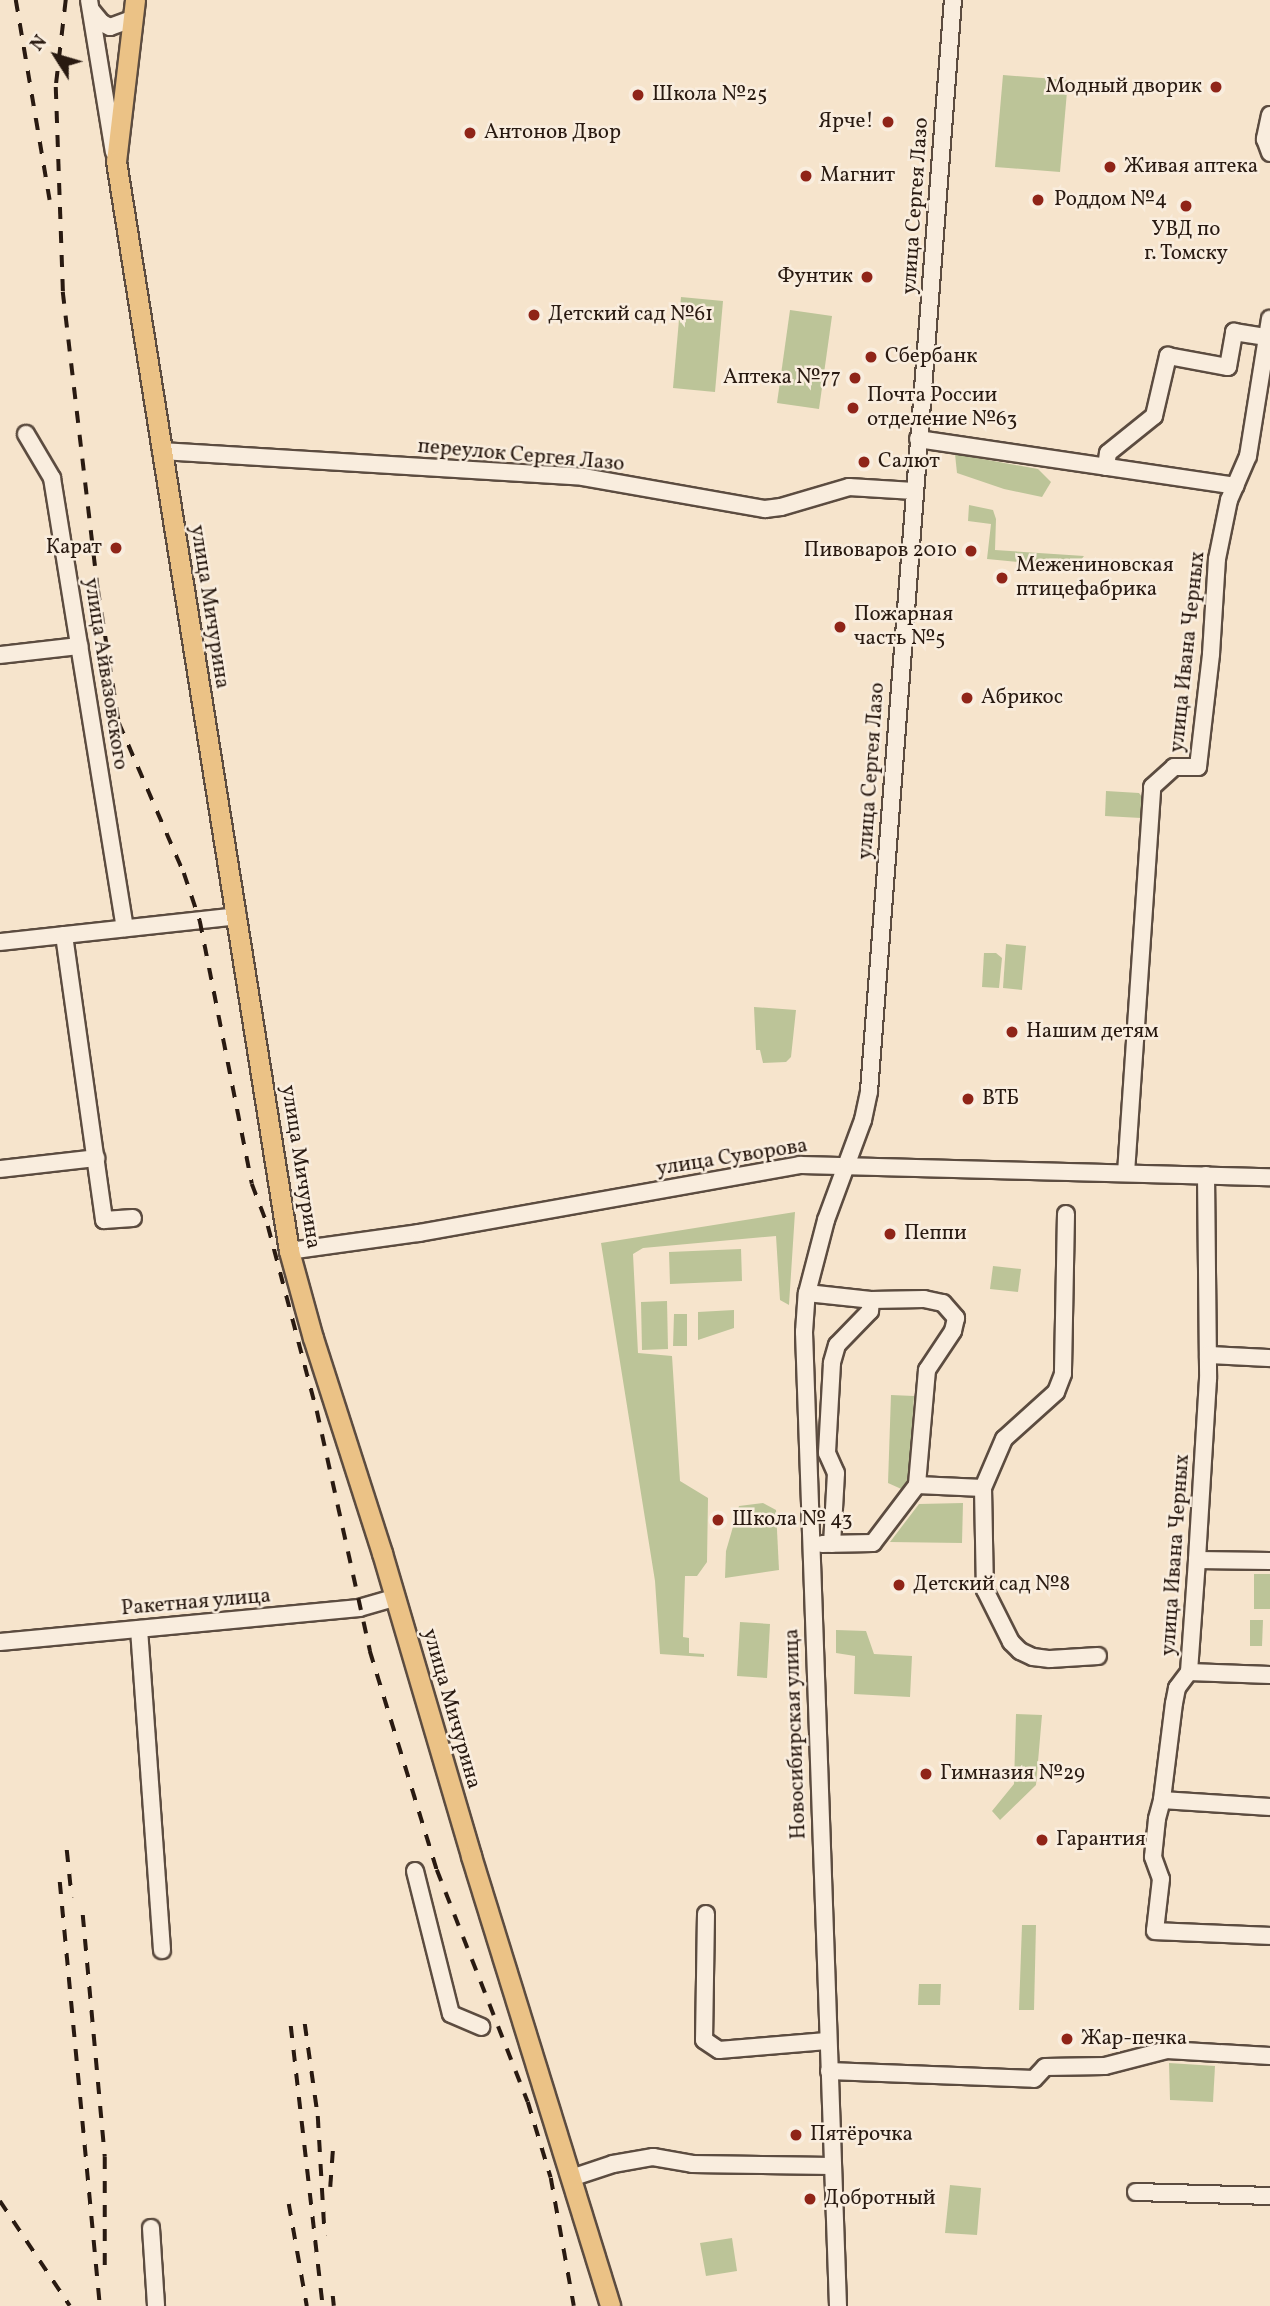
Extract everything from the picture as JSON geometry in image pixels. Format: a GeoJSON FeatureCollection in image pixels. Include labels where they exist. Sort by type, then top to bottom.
{"type":"FeatureCollection","features":[{"type":"Feature","properties":{"kind":"main road","name":"улица Мичурина"},"geometry":{"type":"LineString","coordinates":[[133,9],[116,161],[238,916],[289,1251],[313,1338],[395,1598],[471,1856],[610,2306]]}},
{"type":"Feature","properties":{"kind":"street","name":"улица Сергея Лазо"},"geometry":{"type":"LineString","coordinates":[[848,1166],[869,1091],[953,0]]}},
{"type":"Feature","properties":{"kind":"street"},"geometry":{"type":"LineString","coordinates":[[90,5],[102,23],[110,27],[133,9]]}},
{"type":"Feature","properties":{"kind":"street"},"geometry":{"type":"LineString","coordinates":[[90,5],[102,91],[116,161]]}},
{"type":"Feature","properties":{"kind":"street"},"geometry":{"type":"LineString","coordinates":[[1270,116],[1265,139],[1270,152]]}},
{"type":"Feature","properties":{"kind":"street","name":"улица Ивана Черных"},"geometry":{"type":"LineString","coordinates":[[1126,1173],[1152,787],[1174,767],[1198,767],[1211,654],[1217,559],[1229,500],[1248,456],[1270,319]]}},
{"type":"Feature","properties":{"kind":"street"},"geometry":{"type":"LineString","coordinates":[[1106,467],[1108,453],[1154,416],[1168,356],[1228,367],[1234,332],[1266,337]]}},
{"type":"Feature","properties":{"kind":"street","name":"улица Айвазовского"},"geometry":{"type":"LineString","coordinates":[[26,433],[51,478],[125,928]]}},
{"type":"Feature","properties":{"kind":"street"},"geometry":{"type":"LineString","coordinates":[[919,439],[1236,486]]}},
{"type":"Feature","properties":{"kind":"street","name":"переулок Сергея Лазо"},"geometry":{"type":"LineString","coordinates":[[161,451],[583,477],[765,509],[781,507],[849,487],[914,491]]}},
{"type":"Feature","properties":{"kind":"street"},"geometry":{"type":"LineString","coordinates":[[0,655],[79,646]]}},
{"type":"Feature","properties":{"kind":"street"},"geometry":{"type":"LineString","coordinates":[[0,942],[238,916]]}},
{"type":"Feature","properties":{"kind":"street"},"geometry":{"type":"LineString","coordinates":[[64,935],[104,1220],[133,1218]]}},
{"type":"Feature","properties":{"kind":"street"},"geometry":{"type":"LineString","coordinates":[[0,1169],[96,1157]]}},
{"type":"Feature","properties":{"kind":"street","name":"улица Суворова"},"geometry":{"type":"LineString","coordinates":[[289,1251],[419,1233],[800,1165],[1270,1177]]}},
{"type":"Feature","properties":{"kind":"street","name":"Новосибирская улица"},"geometry":{"type":"LineString","coordinates":[[838,2306],[809,1544],[804,1332],[807,1293],[826,1220],[848,1166]]}},
{"type":"Feature","properties":{"kind":"street","name":"улица Ивана Черных"},"geometry":{"type":"LineString","coordinates":[[1206,1175],[1208,1355],[1197,1560],[1189,1672],[1177,1688],[1174,1703],[1153,1857],[1161,1879],[1154,1931],[1270,1936]]}},
{"type":"Feature","properties":{"kind":"street"},"geometry":{"type":"LineString","coordinates":[[1066,1214],[1063,1374],[1056,1392],[1004,1439],[983,1488],[985,1590],[1011,1642],[1033,1657],[1098,1656]]}},
{"type":"Feature","properties":{"kind":"street"},"geometry":{"type":"LineString","coordinates":[[807,1293],[871,1300],[924,1299],[943,1303],[956,1318],[953,1331],[927,1370],[917,1485],[873,1543],[809,1544]]}},
{"type":"Feature","properties":{"kind":"street"},"geometry":{"type":"LineString","coordinates":[[832,1544],[836,1473],[827,1453],[832,1363],[837,1345],[870,1311],[871,1300]]}},
{"type":"Feature","properties":{"kind":"street"},"geometry":{"type":"LineString","coordinates":[[1208,1355],[1270,1358]]}},
{"type":"Feature","properties":{"kind":"street"},"geometry":{"type":"LineString","coordinates":[[917,1485],[983,1488]]}},
{"type":"Feature","properties":{"kind":"street"},"geometry":{"type":"LineString","coordinates":[[1197,1560],[1270,1561]]}},
{"type":"Feature","properties":{"kind":"street","name":"Ракетная улица"},"geometry":{"type":"LineString","coordinates":[[0,1642],[359,1608],[395,1598]]}},
{"type":"Feature","properties":{"kind":"street"},"geometry":{"type":"LineString","coordinates":[[139,1629],[162,1950]]}},
{"type":"Feature","properties":{"kind":"street"},"geometry":{"type":"LineString","coordinates":[[1189,1672],[1270,1675]]}},
{"type":"Feature","properties":{"kind":"street"},"geometry":{"type":"LineString","coordinates":[[1162,1800],[1270,1807]]}},
{"type":"Feature","properties":{"kind":"street"},"geometry":{"type":"LineString","coordinates":[[415,1871],[451,2014],[481,2027]]}},
{"type":"Feature","properties":{"kind":"street"},"geometry":{"type":"LineString","coordinates":[[706,1914],[704,2040],[719,2050],[827,2041]]}},
{"type":"Feature","properties":{"kind":"street"},"geometry":{"type":"LineString","coordinates":[[829,2071],[1034,2079],[1045,2067],[1105,2066],[1167,2050],[1270,2056]]}},
{"type":"Feature","properties":{"kind":"street"},"geometry":{"type":"LineString","coordinates":[[571,2178],[613,2164],[653,2157],[692,2164],[832,2166]]}},
{"type":"Feature","properties":{"kind":"street"},"geometry":{"type":"LineString","coordinates":[[1136,2192],[1270,2196]]}},
{"type":"Feature","properties":{"kind":"street"},"geometry":{"type":"LineString","coordinates":[[151,2228],[156,2306]]}},
{"type":"Feature","properties":{"kind":"green space"},"geometry":{"type":"Polygon","coordinates":[[[1003,75],[1068,80],[1060,172],[995,167],[1003,75]]]}},
{"type":"Feature","properties":{"kind":"green space"},"geometry":{"type":"Polygon","coordinates":[[[681,297],[723,301],[715,392],[673,388],[681,297]]]}},
{"type":"Feature","properties":{"kind":"green space"},"geometry":{"type":"Polygon","coordinates":[[[790,310],[832,316],[819,409],[777,403],[790,310]]]}},
{"type":"Feature","properties":{"kind":"green space"},"geometry":{"type":"Polygon","coordinates":[[[955,454],[1038,469],[1051,482],[1042,497],[1004,489],[957,473],[955,454]]]}},
{"type":"Feature","properties":{"kind":"green space"},"geometry":{"type":"Polygon","coordinates":[[[969,505],[993,510],[996,519],[995,550],[1084,556],[1073,570],[987,559],[991,524],[968,521],[969,505]]]}},
{"type":"Feature","properties":{"kind":"green space"},"geometry":{"type":"Polygon","coordinates":[[[1106,791],[1139,793],[1142,797],[1141,818],[1105,816],[1106,791]]]}},
{"type":"Feature","properties":{"kind":"green space"},"geometry":{"type":"Polygon","coordinates":[[[1006,944],[1026,946],[1022,990],[1003,988],[1006,944]]]}},
{"type":"Feature","properties":{"kind":"green space"},"geometry":{"type":"Polygon","coordinates":[[[984,953],[996,953],[1002,958],[999,988],[982,987],[984,953]]]}},
{"type":"Feature","properties":{"kind":"green space"},"geometry":{"type":"Polygon","coordinates":[[[754,1007],[796,1010],[791,1057],[786,1062],[763,1063],[760,1050],[756,1050],[754,1007]]]}},
{"type":"Feature","properties":{"kind":"green space"},"geometry":{"type":"Polygon","coordinates":[[[795,1212],[789,1305],[780,1300],[776,1236],[643,1248],[633,1254],[638,1353],[672,1356],[680,1481],[708,1498],[707,1562],[697,1576],[685,1576],[683,1637],[689,1638],[689,1653],[704,1654],[704,1657],[660,1654],[655,1581],[601,1243],[795,1212]]]}},
{"type":"Feature","properties":{"kind":"green space"},"geometry":{"type":"Polygon","coordinates":[[[741,1249],[742,1281],[670,1284],[669,1252],[741,1249]]]}},
{"type":"Feature","properties":{"kind":"green space"},"geometry":{"type":"Polygon","coordinates":[[[993,1266],[1021,1269],[1018,1292],[990,1289],[993,1266]]]}},
{"type":"Feature","properties":{"kind":"green space"},"geometry":{"type":"Polygon","coordinates":[[[667,1301],[668,1349],[642,1350],[641,1302],[667,1301]]]}},
{"type":"Feature","properties":{"kind":"green space"},"geometry":{"type":"Polygon","coordinates":[[[734,1310],[734,1328],[698,1340],[698,1312],[734,1310]]]}},
{"type":"Feature","properties":{"kind":"green space"},"geometry":{"type":"Polygon","coordinates":[[[674,1314],[687,1314],[687,1346],[673,1346],[674,1314]]]}},
{"type":"Feature","properties":{"kind":"green space"},"geometry":{"type":"Polygon","coordinates":[[[891,1395],[914,1396],[908,1492],[888,1483],[891,1395]]]}},
{"type":"Feature","properties":{"kind":"green space"},"geometry":{"type":"Polygon","coordinates":[[[763,1503],[776,1510],[779,1570],[725,1578],[726,1551],[739,1506],[763,1503]]]}},
{"type":"Feature","properties":{"kind":"green space"},"geometry":{"type":"Polygon","coordinates":[[[963,1503],[962,1543],[890,1542],[919,1504],[963,1503]]]}},
{"type":"Feature","properties":{"kind":"green space"},"geometry":{"type":"Polygon","coordinates":[[[1254,1574],[1270,1574],[1270,1609],[1254,1609],[1254,1574]]]}},
{"type":"Feature","properties":{"kind":"green space"},"geometry":{"type":"Polygon","coordinates":[[[1250,1620],[1263,1620],[1262,1646],[1250,1646],[1250,1620]]]}},
{"type":"Feature","properties":{"kind":"green space"},"geometry":{"type":"Polygon","coordinates":[[[740,1622],[770,1624],[767,1678],[737,1676],[740,1622]]]}},
{"type":"Feature","properties":{"kind":"green space"},"geometry":{"type":"Polygon","coordinates":[[[836,1630],[866,1631],[874,1654],[912,1656],[910,1697],[854,1694],[855,1656],[836,1653],[836,1630]]]}},
{"type":"Feature","properties":{"kind":"green space"},"geometry":{"type":"Polygon","coordinates":[[[1016,1714],[1042,1715],[1036,1785],[1000,1820],[992,1811],[1014,1784],[1016,1714]]]}},
{"type":"Feature","properties":{"kind":"green space"},"geometry":{"type":"Polygon","coordinates":[[[1022,1925],[1036,1925],[1034,2010],[1019,2010],[1022,1925]]]}},
{"type":"Feature","properties":{"kind":"green space"},"geometry":{"type":"Polygon","coordinates":[[[919,1984],[941,1984],[940,2005],[918,2005],[919,1984]]]}},
{"type":"Feature","properties":{"kind":"green space"},"geometry":{"type":"Polygon","coordinates":[[[1169,2063],[1215,2066],[1213,2102],[1170,2100],[1169,2063]]]}},
{"type":"Feature","properties":{"kind":"green space"},"geometry":{"type":"Polygon","coordinates":[[[950,2185],[981,2188],[977,2235],[945,2233],[950,2185]]]}},
{"type":"Feature","properties":{"kind":"green space"},"geometry":{"type":"Polygon","coordinates":[[[732,2238],[737,2271],[706,2276],[700,2243],[732,2238]]]}},
{"type":"Feature","properties":{"kind":"railway"},"geometry":{"type":"LineString","coordinates":[[16,0],[50,200]]}},
{"type":"Feature","properties":{"kind":"railway"},"geometry":{"type":"LineString","coordinates":[[66,0],[56,87],[63,292],[98,589],[119,723],[184,873],[200,921],[252,1184],[268,1226],[317,1411],[370,1651],[437,1870],[528,2102],[551,2178],[574,2306]]}},
{"type":"Feature","properties":{"kind":"railway"},"geometry":{"type":"LineString","coordinates":[[67,1850],[72,1898]]}},
{"type":"Feature","properties":{"kind":"railway"},"geometry":{"type":"LineString","coordinates":[[60,1882],[100,2306]]}},
{"type":"Feature","properties":{"kind":"railway"},"geometry":{"type":"LineString","coordinates":[[83,1915],[105,2157],[105,2268]]}},
{"type":"Feature","properties":{"kind":"railway"},"geometry":{"type":"LineString","coordinates":[[305,2024],[318,2116],[325,2236]]}},
{"type":"Feature","properties":{"kind":"railway"},"geometry":{"type":"LineString","coordinates":[[291,2026],[323,2306]]}},
{"type":"Feature","properties":{"kind":"railway"},"geometry":{"type":"LineString","coordinates":[[330,2187],[333,2145]]}},
{"type":"Feature","properties":{"kind":"railway"},"geometry":{"type":"LineString","coordinates":[[0,2201],[70,2306]]}},
{"type":"Feature","properties":{"kind":"railway"},"geometry":{"type":"LineString","coordinates":[[289,2204],[307,2306]]}},
{"type":"Feature","properties":{"kind":"railway"},"geometry":{"type":"LineString","coordinates":[[333,2296],[334,2306]]}},
{"type":"Feature","properties":{"kind":"place","name":"Модный дворик"},"geometry":{"type":"Point","coordinates":[1216,87]}},
{"type":"Feature","properties":{"kind":"place","name":"Школа №25"},"geometry":{"type":"Point","coordinates":[638,95]}},
{"type":"Feature","properties":{"kind":"place","name":"Ярче!"},"geometry":{"type":"Point","coordinates":[888,122]}},
{"type":"Feature","properties":{"kind":"place","name":"Антонов Двор"},"geometry":{"type":"Point","coordinates":[470,133]}},
{"type":"Feature","properties":{"kind":"place","name":"Живая аптека"},"geometry":{"type":"Point","coordinates":[1110,167]}},
{"type":"Feature","properties":{"kind":"place","name":"Магнит"},"geometry":{"type":"Point","coordinates":[806,176]}},
{"type":"Feature","properties":{"kind":"place","name":"Роддом №4"},"geometry":{"type":"Point","coordinates":[1038,200]}},
{"type":"Feature","properties":{"kind":"place","name":"УВД по г. Томску"},"geometry":{"type":"Point","coordinates":[1186,206]}},
{"type":"Feature","properties":{"kind":"place","name":"Фунтик"},"geometry":{"type":"Point","coordinates":[867,277]}},
{"type":"Feature","properties":{"kind":"place","name":"Детский сад №61"},"geometry":{"type":"Point","coordinates":[534,315]}},
{"type":"Feature","properties":{"kind":"place","name":"Сбербанк"},"geometry":{"type":"Point","coordinates":[871,357]}},
{"type":"Feature","properties":{"kind":"place","name":"Аптека №77"},"geometry":{"type":"Point","coordinates":[855,378]}},
{"type":"Feature","properties":{"kind":"place","name":"Почта России отделение №63"},"geometry":{"type":"Point","coordinates":[853,408]}},
{"type":"Feature","properties":{"kind":"place","name":"Салют"},"geometry":{"type":"Point","coordinates":[864,462]}},
{"type":"Feature","properties":{"kind":"place","name":"Карат"},"geometry":{"type":"Point","coordinates":[116,548]}},
{"type":"Feature","properties":{"kind":"place","name":"Пивоваров 2010"},"geometry":{"type":"Point","coordinates":[971,551]}},
{"type":"Feature","properties":{"kind":"place","name":"Межениновская птицефабрика"},"geometry":{"type":"Point","coordinates":[1002,578]}},
{"type":"Feature","properties":{"kind":"place","name":"Пожарная часть №5"},"geometry":{"type":"Point","coordinates":[840,627]}},
{"type":"Feature","properties":{"kind":"place","name":"Абрикос"},"geometry":{"type":"Point","coordinates":[967,698]}},
{"type":"Feature","properties":{"kind":"place","name":"Нашим детям"},"geometry":{"type":"Point","coordinates":[1012,1032]}},
{"type":"Feature","properties":{"kind":"place","name":"ВТБ"},"geometry":{"type":"Point","coordinates":[968,1099]}},
{"type":"Feature","properties":{"kind":"place","name":"Пеппи"},"geometry":{"type":"Point","coordinates":[890,1234]}},
{"type":"Feature","properties":{"kind":"place","name":"Школа № 43"},"geometry":{"type":"Point","coordinates":[718,1520]}},
{"type":"Feature","properties":{"kind":"place","name":"Детский сад №8"},"geometry":{"type":"Point","coordinates":[899,1585]}},
{"type":"Feature","properties":{"kind":"place","name":"Гимназия №29"},"geometry":{"type":"Point","coordinates":[926,1774]}},
{"type":"Feature","properties":{"kind":"place","name":"Гарантия"},"geometry":{"type":"Point","coordinates":[1042,1840]}},
{"type":"Feature","properties":{"kind":"place","name":"Жар-печка"},"geometry":{"type":"Point","coordinates":[1067,2039]}},
{"type":"Feature","properties":{"kind":"place","name":"Пятёрочка"},"geometry":{"type":"Point","coordinates":[796,2135]}},
{"type":"Feature","properties":{"kind":"place","name":"Добротный"},"geometry":{"type":"Point","coordinates":[810,2199]}}]}
